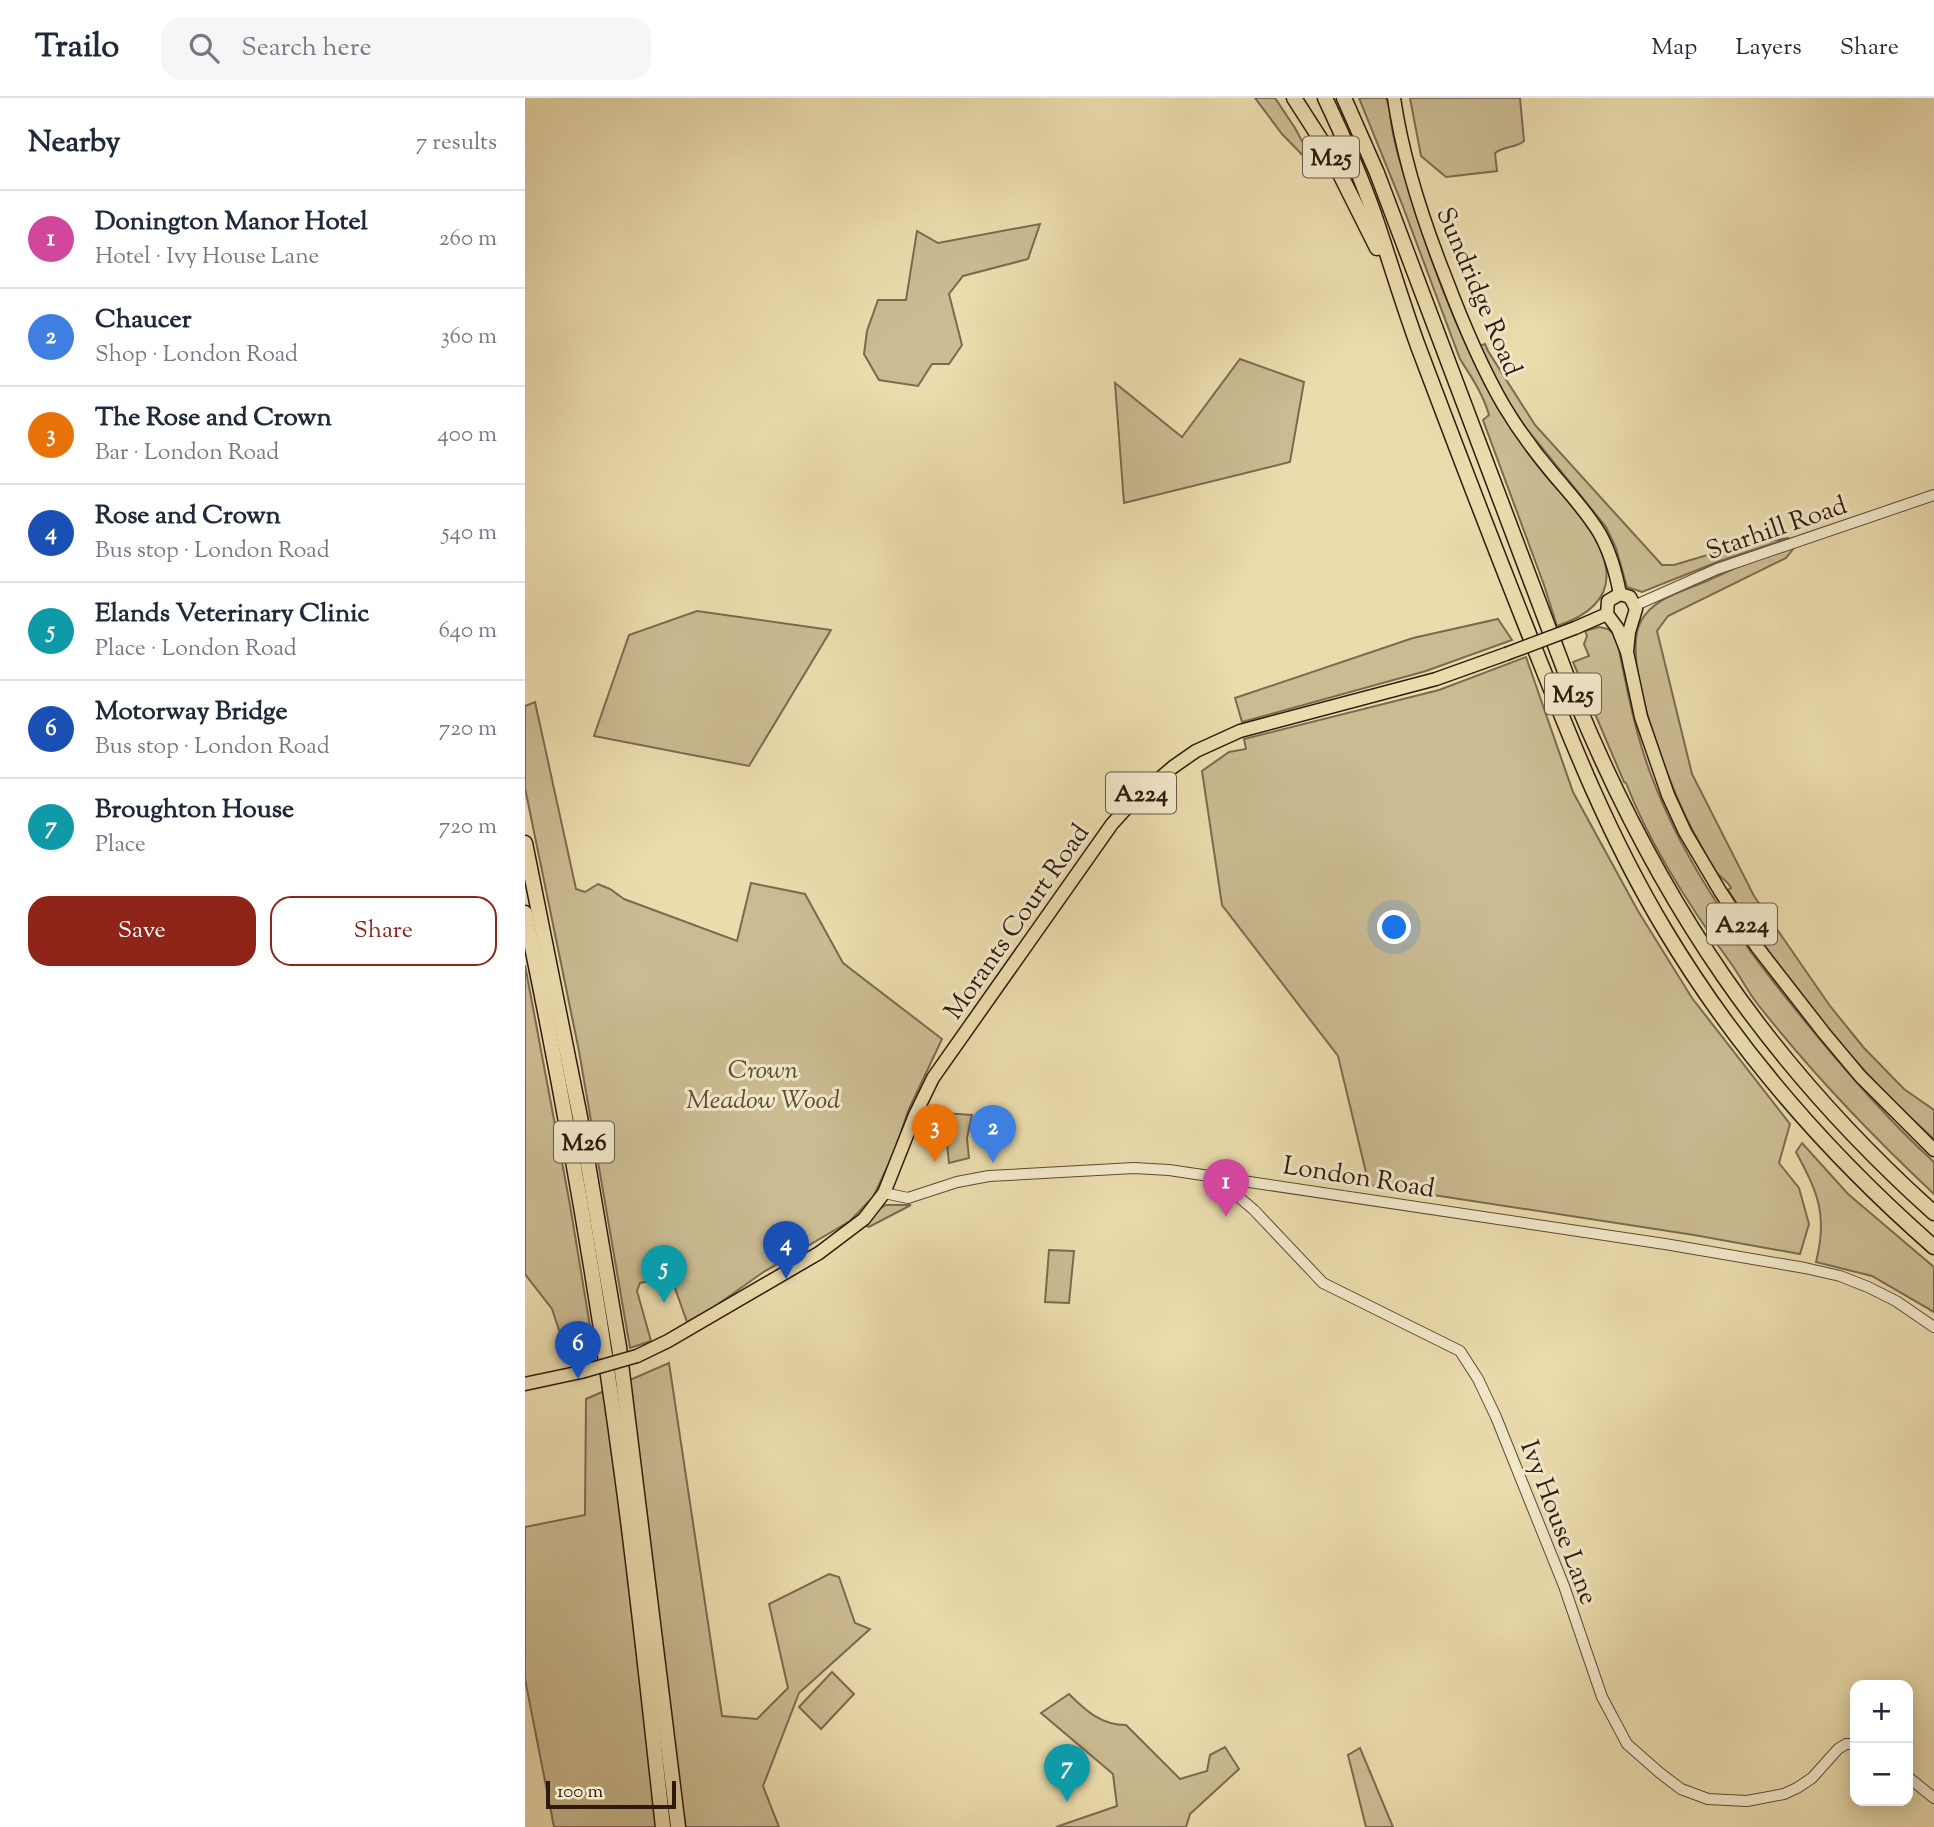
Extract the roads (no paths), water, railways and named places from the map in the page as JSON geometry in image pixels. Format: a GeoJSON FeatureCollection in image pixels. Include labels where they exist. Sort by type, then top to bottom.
{"type":"FeatureCollection","features":[{"type":"Feature","properties":{"kind":"highway","name":"M25"},"geometry":{"type":"LineString","coordinates":[[1294,98],[1330,154],[1394,280]]}},
{"type":"Feature","properties":{"kind":"highway","name":"M25"},"geometry":{"type":"LineString","coordinates":[[1325,98],[1374,214],[1394,280],[1561,718],[1603,815],[1639,885],[1700,984],[1783,1095],[1853,1172],[1934,1247]]}},
{"type":"Feature","properties":{"kind":"highway","name":"M25"},"geometry":{"type":"LineString","coordinates":[[1344,98],[1381,184],[1575,698],[1612,783],[1653,866],[1730,988],[1786,1060],[1847,1129],[1934,1213]]}},
{"type":"Feature","properties":{"kind":"highway","name":"M26"},"geometry":{"type":"LineString","coordinates":[[525,844],[580,1117],[619,1347],[678,1827]]}},
{"type":"Feature","properties":{"kind":"highway","name":"M26"},"geometry":{"type":"LineString","coordinates":[[525,913],[557,1075],[605,1353],[637,1595],[663,1827]]}},
{"type":"Feature","properties":{"kind":"main road","name":"Sundridge Road"},"geometry":{"type":"LineString","coordinates":[[1394,98],[1409,175],[1458,311],[1479,359],[1504,406],[1529,444],[1581,506],[1601,536],[1613,563],[1621,594]]}},
{"type":"Feature","properties":{"kind":"main road"},"geometry":{"type":"LineString","coordinates":[[1621,594],[1630,597],[1635,611],[1623,624],[1610,619],[1608,601],[1621,594]]}},
{"type":"Feature","properties":{"kind":"main road","name":"A224"},"geometry":{"type":"LineString","coordinates":[[1627,652],[1635,611]]}},
{"type":"Feature","properties":{"kind":"main road","name":"A224"},"geometry":{"type":"LineString","coordinates":[[1610,619],[1627,652],[1641,717],[1668,795],[1685,832],[1720,891],[1765,958],[1824,1033],[1860,1076],[1934,1150]]}},
{"type":"Feature","properties":{"kind":"main road","name":"Morants Court Road"},"geometry":{"type":"LineString","coordinates":[[884,1193],[933,1078],[1112,824],[1153,782],[1196,751],[1240,732],[1436,679],[1575,628],[1610,619]]}},
{"type":"Feature","properties":{"kind":"main road","name":"A224"},"geometry":{"type":"LineString","coordinates":[[525,1384],[637,1356],[678,1335],[837,1241],[864,1219],[884,1193]]}},
{"type":"Feature","properties":{"kind":"street","name":"Starhill Road"},"geometry":{"type":"LineString","coordinates":[[1635,611],[1717,569],[1934,495]]}},
{"type":"Feature","properties":{"kind":"street","name":"London Road"},"geometry":{"type":"LineString","coordinates":[[884,1193],[908,1198],[957,1182],[989,1176],[1134,1168],[1169,1170],[1652,1242],[1805,1268],[1840,1276],[1868,1287],[1896,1301],[1934,1326]]}},
{"type":"Feature","properties":{"kind":"street","name":"Ivy House Lane"},"geometry":{"type":"LineString","coordinates":[[1219,1178],[1254,1210],[1323,1283],[1460,1351],[1478,1379],[1496,1417],[1564,1586],[1602,1697],[1627,1744],[1681,1789],[1708,1799],[1747,1801],[1784,1794],[1797,1788],[1812,1778],[1838,1749],[1850,1744]]}},
{"type":"Feature","properties":{"kind":"street"},"geometry":{"type":"LineString","coordinates":[[1913,1781],[1934,1798]]}},
{"type":"Feature","properties":{"kind":"place","name":"The Rose and Crown"},"geometry":{"type":"Point","coordinates":[935,1162]}},
{"type":"Feature","properties":{"kind":"place","name":"Chaucer"},"geometry":{"type":"Point","coordinates":[993,1163]}},
{"type":"Feature","properties":{"kind":"place","name":"Donington Manor Hotel"},"geometry":{"type":"Point","coordinates":[1226,1217]}},
{"type":"Feature","properties":{"kind":"place","name":"Rose and Crown"},"geometry":{"type":"Point","coordinates":[786,1279]}},
{"type":"Feature","properties":{"kind":"place","name":"Elands Veterinary Clinic"},"geometry":{"type":"Point","coordinates":[664,1303]}},
{"type":"Feature","properties":{"kind":"place","name":"Motorway Bridge"},"geometry":{"type":"Point","coordinates":[578,1379]}},
{"type":"Feature","properties":{"kind":"place","name":"Broughton House"},"geometry":{"type":"Point","coordinates":[1067,1802]}},
{"type":"Feature","properties":{"kind":"park label","name":"Crown Meadow Wood"},"geometry":{"type":"Point","coordinates":[763,1084]}}]}
